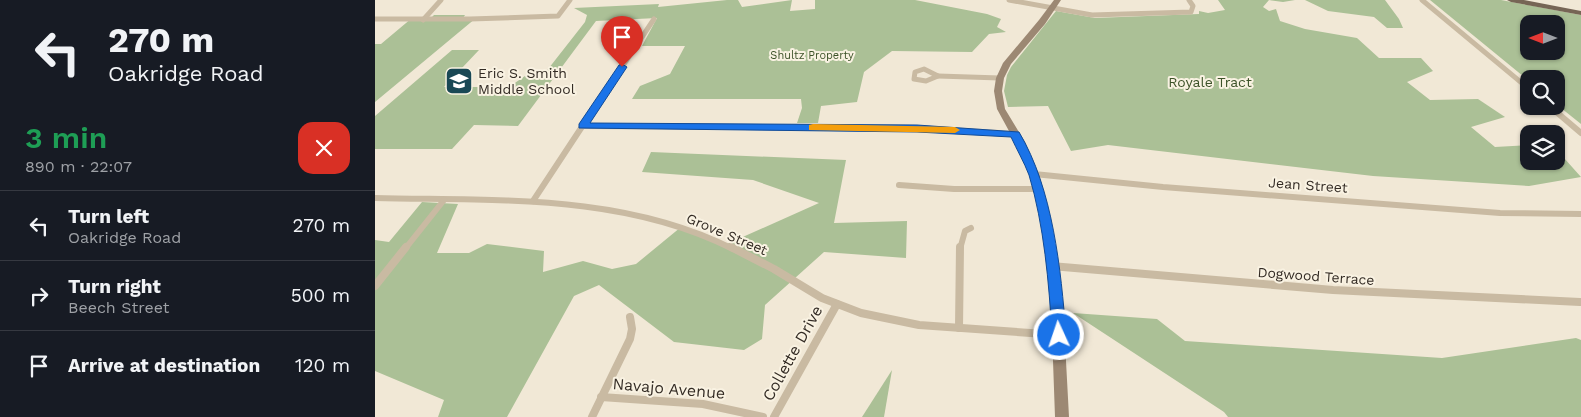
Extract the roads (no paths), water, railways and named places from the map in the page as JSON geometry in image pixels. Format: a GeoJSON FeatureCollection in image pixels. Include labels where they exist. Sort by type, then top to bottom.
{"type":"FeatureCollection","features":[{"type":"Feature","properties":{"kind":"main road"},"geometry":{"type":"LineString","coordinates":[[1511,0],[1581,13]]}},
{"type":"Feature","properties":{"kind":"main road"},"geometry":{"type":"LineString","coordinates":[[1055,4],[1015,52],[1000,78],[998,91],[1001,109],[1034,174],[1046,219],[1059,335],[1062,417]]}},
{"type":"Feature","properties":{"kind":"street"},"geometry":{"type":"LineString","coordinates":[[423,20],[441,0]]}},
{"type":"Feature","properties":{"kind":"street"},"geometry":{"type":"LineString","coordinates":[[375,19],[423,20],[558,16],[570,0]]}},
{"type":"Feature","properties":{"kind":"street"},"geometry":{"type":"LineString","coordinates":[[1009,0],[1055,4],[1100,15],[1191,12],[1193,6],[1189,0]]}},
{"type":"Feature","properties":{"kind":"street"},"geometry":{"type":"LineString","coordinates":[[1422,0],[1520,82]]}},
{"type":"Feature","properties":{"kind":"street"},"geometry":{"type":"LineString","coordinates":[[533,201],[654,19]]}},
{"type":"Feature","properties":{"kind":"street"},"geometry":{"type":"LineString","coordinates":[[938,76],[1000,78]]}},
{"type":"Feature","properties":{"kind":"street"},"geometry":{"type":"LineString","coordinates":[[1560,115],[1581,133]]}},
{"type":"Feature","properties":{"kind":"street"},"geometry":{"type":"LineString","coordinates":[[583,126],[917,128],[1015,134]]}},
{"type":"Feature","properties":{"kind":"street","name":"Jean Street"},"geometry":{"type":"LineString","coordinates":[[1034,174],[1163,187],[1500,214],[1577,214]]}},
{"type":"Feature","properties":{"kind":"street"},"geometry":{"type":"LineString","coordinates":[[899,185],[973,190],[1039,189]]}},
{"type":"Feature","properties":{"kind":"street","name":"Grove Street"},"geometry":{"type":"LineString","coordinates":[[375,198],[533,201],[579,204],[621,211],[691,230],[741,251],[805,289],[837,304],[868,315],[904,323],[1059,335]]}},
{"type":"Feature","properties":{"kind":"street"},"geometry":{"type":"LineString","coordinates":[[375,286],[444,200]]}},
{"type":"Feature","properties":{"kind":"street"},"geometry":{"type":"LineString","coordinates":[[1577,214],[1581,221]]}},
{"type":"Feature","properties":{"kind":"street"},"geometry":{"type":"LineString","coordinates":[[959,328],[960,243],[965,231],[971,228]]}},
{"type":"Feature","properties":{"kind":"street","name":"Dogwood Terrace"},"geometry":{"type":"LineString","coordinates":[[1051,266],[1314,289],[1580,302]]}},
{"type":"Feature","properties":{"kind":"street","name":"Collette Drive"},"geometry":{"type":"LineString","coordinates":[[774,417],[837,304]]}},
{"type":"Feature","properties":{"kind":"street"},"geometry":{"type":"LineString","coordinates":[[592,417],[631,336],[632,323],[630,317]]}},
{"type":"Feature","properties":{"kind":"street","name":"Navajo Avenue"},"geometry":{"type":"LineString","coordinates":[[601,397],[706,403],[763,417]]}},
{"type":"Feature","properties":{"kind":"place","name":"Eric S. Smith Middle School"},"geometry":{"type":"Point","coordinates":[459,81]}},
{"type":"Feature","properties":{"kind":"park label","name":"Shultz Property"},"geometry":{"type":"Point","coordinates":[812,55]}},
{"type":"Feature","properties":{"kind":"park label","name":"Royale Tract"},"geometry":{"type":"Point","coordinates":[1210,82]}}]}
